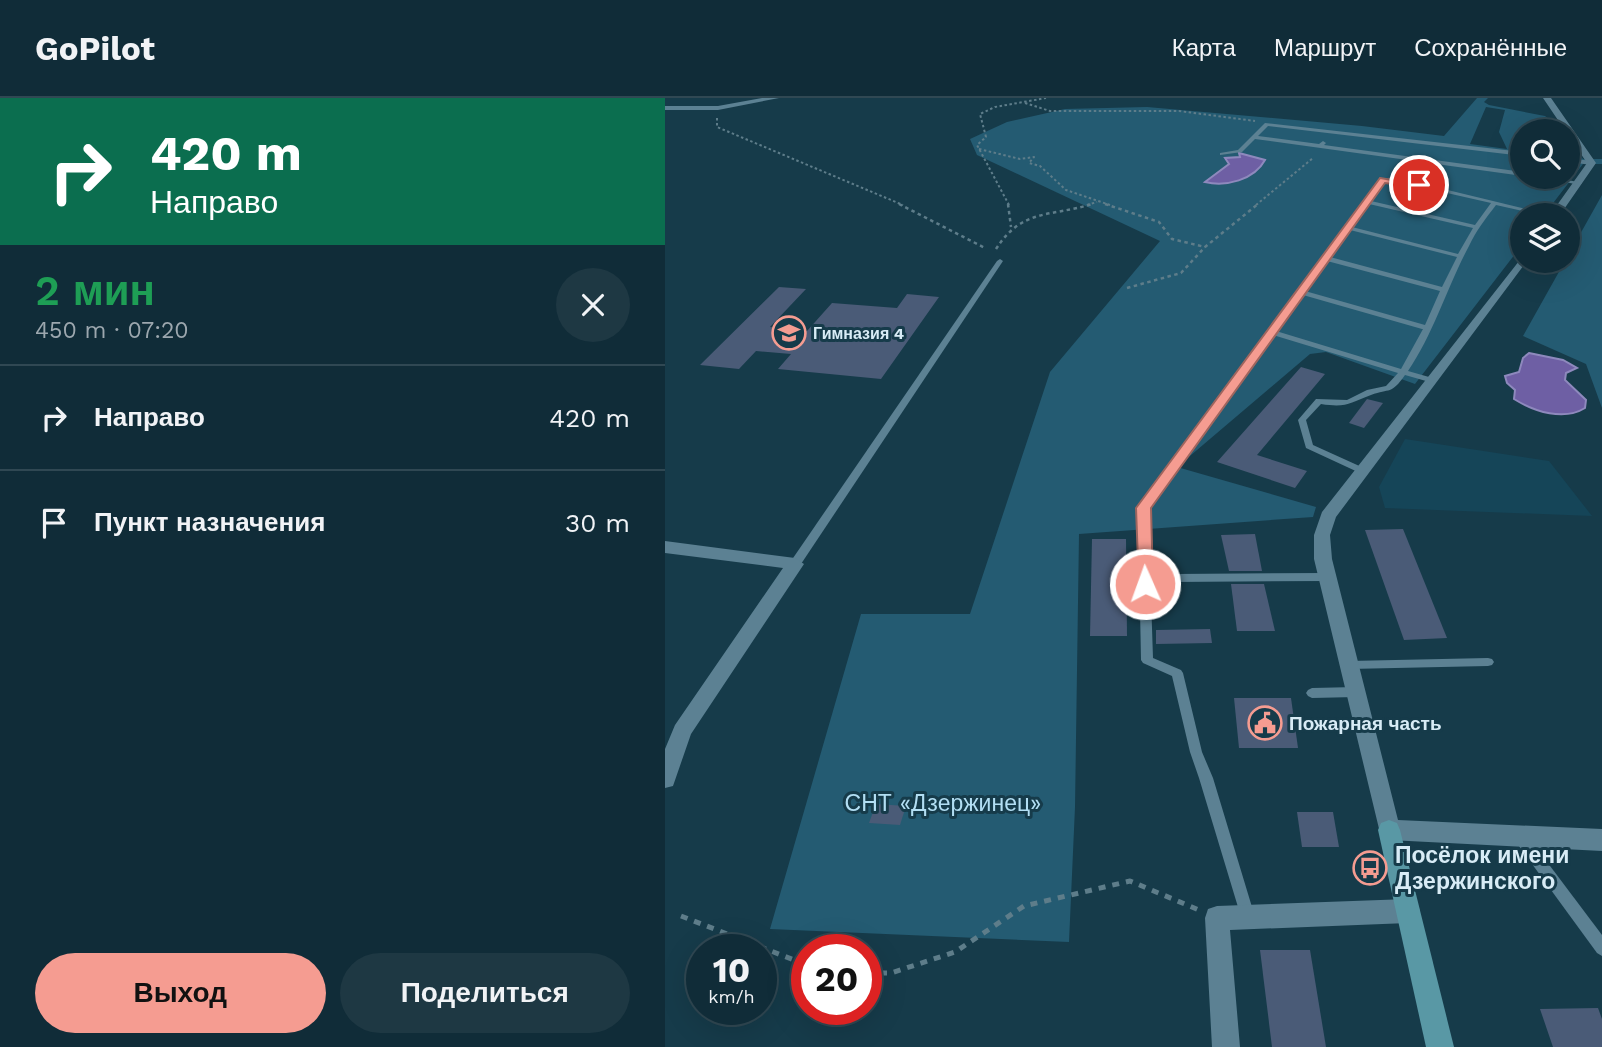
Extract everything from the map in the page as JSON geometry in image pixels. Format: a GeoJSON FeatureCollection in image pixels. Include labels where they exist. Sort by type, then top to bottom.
{"type":"FeatureCollection","features":[{"type":"Feature","properties":{"kind":"street"},"geometry":{"type":"LineString","coordinates":[[665,108],[717,108],[775,98]]}},
{"type":"Feature","properties":{"kind":"street"},"geometry":{"type":"LineString","coordinates":[[1547,98],[1592,163],[1580,181]]}},
{"type":"Feature","properties":{"kind":"street"},"geometry":{"type":"LineString","coordinates":[[1440,1047],[1356,691],[1326,577],[1322,548],[1324,526],[1328,516],[1513,273]]}},
{"type":"Feature","properties":{"kind":"street"},"geometry":{"type":"LineString","coordinates":[[665,548],[795,564],[681,731],[665,779]]}},
{"type":"Feature","properties":{"kind":"street"},"geometry":{"type":"LineString","coordinates":[[1389,830],[1602,840]]}},
{"type":"Feature","properties":{"kind":"street"},"geometry":{"type":"LineString","coordinates":[[1226,1047],[1217,918],[1408,911]]}},
{"type":"Feature","properties":{"kind":"lane"},"geometry":{"type":"LineString","coordinates":[[1222,154],[1240,151],[1267,124],[1510,152]]}},
{"type":"Feature","properties":{"kind":"lane"},"geometry":{"type":"LineString","coordinates":[[1320,146],[1333,132]]}},
{"type":"Feature","properties":{"kind":"lane"},"geometry":{"type":"LineString","coordinates":[[1254,137],[1510,172]]}},
{"type":"Feature","properties":{"kind":"lane"},"geometry":{"type":"LineString","coordinates":[[1580,162],[1592,163]]}},
{"type":"Feature","properties":{"kind":"lane"},"geometry":{"type":"LineString","coordinates":[[1248,917],[1206,778],[1196,758],[1186,700],[1177,673],[1147,660],[1143,508],[1365,201],[1387,178],[1510,206]]}},
{"type":"Feature","properties":{"kind":"lane"},"geometry":{"type":"LineString","coordinates":[[1365,201],[1476,227]]}},
{"type":"Feature","properties":{"kind":"lane"},"geometry":{"type":"LineString","coordinates":[[1363,471],[1308,446],[1301,420],[1319,401],[1347,405],[1369,392],[1389,388],[1404,372],[1416,354],[1425,327],[1460,257],[1476,227],[1494,202]]}},
{"type":"Feature","properties":{"kind":"lane"},"geometry":{"type":"LineString","coordinates":[[1346,227],[1460,257]]}},
{"type":"Feature","properties":{"kind":"lane"},"geometry":{"type":"LineString","coordinates":[[1324,258],[1444,290]]}},
{"type":"Feature","properties":{"kind":"lane"},"geometry":{"type":"LineString","coordinates":[[795,564],[1000,261]]}},
{"type":"Feature","properties":{"kind":"lane"},"geometry":{"type":"LineString","coordinates":[[1300,292],[1425,327]]}},
{"type":"Feature","properties":{"kind":"lane"},"geometry":{"type":"LineString","coordinates":[[1271,332],[1433,381]]}},
{"type":"Feature","properties":{"kind":"lane"},"geometry":{"type":"LineString","coordinates":[[1174,578],[1326,577]]}},
{"type":"Feature","properties":{"kind":"lane"},"geometry":{"type":"LineString","coordinates":[[1349,664],[1488,662]]}},
{"type":"Feature","properties":{"kind":"lane"},"geometry":{"type":"LineString","coordinates":[[1312,693],[1356,691]]}},
{"type":"Feature","properties":{"kind":"lane"},"geometry":{"type":"LineString","coordinates":[[1520,836],[1602,948]]}},
{"type":"Feature","properties":{"kind":"path"},"geometry":{"type":"LineString","coordinates":[[1011,227],[1011,209],[977,145],[986,137],[980,114],[995,107],[1046,98]]}},
{"type":"Feature","properties":{"kind":"path"},"geometry":{"type":"LineString","coordinates":[[1025,103],[1055,110],[1150,110],[1227,115],[1267,124]]}},
{"type":"Feature","properties":{"kind":"path"},"geometry":{"type":"LineString","coordinates":[[717,108],[717,127],[883,195],[985,248]]}},
{"type":"Feature","properties":{"kind":"path"},"geometry":{"type":"LineString","coordinates":[[979,149],[1020,159],[1034,158],[1029,163],[1040,166],[1066,190],[1159,222],[1172,239],[1205,247]]}},
{"type":"Feature","properties":{"kind":"path"},"geometry":{"type":"LineString","coordinates":[[1127,288],[1181,273],[1205,247],[1313,158]]}},
{"type":"Feature","properties":{"kind":"path"},"geometry":{"type":"LineString","coordinates":[[996,249],[1011,227],[1033,218],[1077,210],[1099,202]]}},
{"type":"Feature","properties":{"kind":"path"},"geometry":{"type":"LineString","coordinates":[[882,973],[891,973],[955,952],[1024,906],[1130,881],[1217,918]]}},
{"type":"Feature","properties":{"kind":"path"},"geometry":{"type":"LineString","coordinates":[[681,916],[791,959]]}},
{"type":"Feature","properties":{"kind":"shaded area"},"geometry":{"type":"Polygon","coordinates":[[[1239,153],[1265,160],[1254,173],[1239,180],[1230,183],[1205,182],[1229,164],[1225,158],[1240,157],[1239,153]]]}},
{"type":"Feature","properties":{"kind":"shaded area"},"geometry":{"type":"Polygon","coordinates":[[[1529,353],[1563,360],[1577,368],[1566,373],[1565,380],[1586,400],[1585,408],[1568,414],[1549,413],[1514,399],[1515,390],[1507,383],[1505,376],[1519,372],[1523,358],[1529,353]]]}},
{"type":"Feature","properties":{"kind":"shaded area"},"geometry":{"type":"Polygon","coordinates":[[[1405,439],[1549,461],[1592,516],[1385,508],[1379,487],[1405,439]]]}},
{"type":"Feature","properties":{"kind":"green space","name":"СНТ «Дзержинец»"},"geometry":{"type":"Polygon","coordinates":[[[1477,98],[1488,98],[1484,102],[1489,105],[1549,119],[1510,119],[1510,189],[1564,189],[1553,203],[1510,203],[1510,261],[1415,384],[1326,352],[1310,354],[1177,467],[1316,507],[1313,517],[1079,534],[1075,807],[1069,942],[770,929],[861,614],[970,614],[1050,372],[1160,241],[977,155],[970,139],[1007,122],[1065,109],[1147,107],[1444,136],[1477,98]],[[1486,107],[1470,144],[1507,149],[1499,132],[1505,110],[1486,107]]]}},
{"type":"Feature","properties":{"kind":"green space","name":"СНТ «Дзержинец»"},"geometry":{"type":"Polygon","coordinates":[[[1580,155],[1583,159],[1602,159],[1602,164],[1583,164],[1580,168],[1580,155]]]}},
{"type":"Feature","properties":{"kind":"green space"},"geometry":{"type":"Polygon","coordinates":[[[1602,195],[1602,408],[1586,364],[1523,336],[1558,273],[1580,273],[1580,234],[1602,195]]]}},
{"type":"Feature","properties":{"kind":"building","name":"Гимназия 4"},"geometry":{"type":"Polygon","coordinates":[[[779,287],[806,289],[770,327],[807,331],[832,303],[897,308],[907,294],[939,297],[881,379],[778,369],[791,354],[756,351],[739,369],[700,365],[779,287]]]}},
{"type":"Feature","properties":{"kind":"building"},"geometry":{"type":"Polygon","coordinates":[[[1301,367],[1325,374],[1257,455],[1307,471],[1295,488],[1217,462],[1301,367]]]}},
{"type":"Feature","properties":{"kind":"building"},"geometry":{"type":"Polygon","coordinates":[[[1367,399],[1383,403],[1364,428],[1349,423],[1367,399]]]}},
{"type":"Feature","properties":{"kind":"building"},"geometry":{"type":"Polygon","coordinates":[[[1403,529],[1447,638],[1404,640],[1365,530],[1403,529]]]}},
{"type":"Feature","properties":{"kind":"building"},"geometry":{"type":"Polygon","coordinates":[[[1255,534],[1262,571],[1229,571],[1221,535],[1255,534]]]}},
{"type":"Feature","properties":{"kind":"building"},"geometry":{"type":"Polygon","coordinates":[[[1092,539],[1126,539],[1127,636],[1090,636],[1092,539]]]}},
{"type":"Feature","properties":{"kind":"building"},"geometry":{"type":"Polygon","coordinates":[[[1231,584],[1264,584],[1275,631],[1237,631],[1231,584]]]}},
{"type":"Feature","properties":{"kind":"building"},"geometry":{"type":"Polygon","coordinates":[[[1210,629],[1212,643],[1156,644],[1156,630],[1210,629]]]}},
{"type":"Feature","properties":{"kind":"building","name":"Пожарная часть"},"geometry":{"type":"Polygon","coordinates":[[[1234,698],[1291,698],[1298,748],[1239,748],[1234,698]]]}},
{"type":"Feature","properties":{"kind":"building"},"geometry":{"type":"Polygon","coordinates":[[[876,804],[906,806],[900,825],[869,823],[876,804]]]}},
{"type":"Feature","properties":{"kind":"building"},"geometry":{"type":"Polygon","coordinates":[[[1297,812],[1333,812],[1339,847],[1302,847],[1297,812]]]}},
{"type":"Feature","properties":{"kind":"building"},"geometry":{"type":"Polygon","coordinates":[[[1260,950],[1310,950],[1326,1047],[1272,1047],[1260,950]]]}},
{"type":"Feature","properties":{"kind":"building"},"geometry":{"type":"Polygon","coordinates":[[[1598,1008],[1602,1019],[1602,1047],[1553,1047],[1540,1009],[1598,1008]]]}},
{"type":"Feature","properties":{"kind":"place","name":"Гимназия 4"},"geometry":{"type":"Point","coordinates":[789,333]}},
{"type":"Feature","properties":{"kind":"place","name":"Пожарная часть"},"geometry":{"type":"Point","coordinates":[1265,723]}},
{"type":"Feature","properties":{"kind":"place","name":"Посёлок имени Дзержинского"},"geometry":{"type":"Point","coordinates":[1370,868]}},
{"type":"Feature","properties":{"kind":"route"},"geometry":{"type":"LineString","coordinates":[[1145,584],[1143,508],[1365,201],[1387,178],[1419,185]]}}]}
